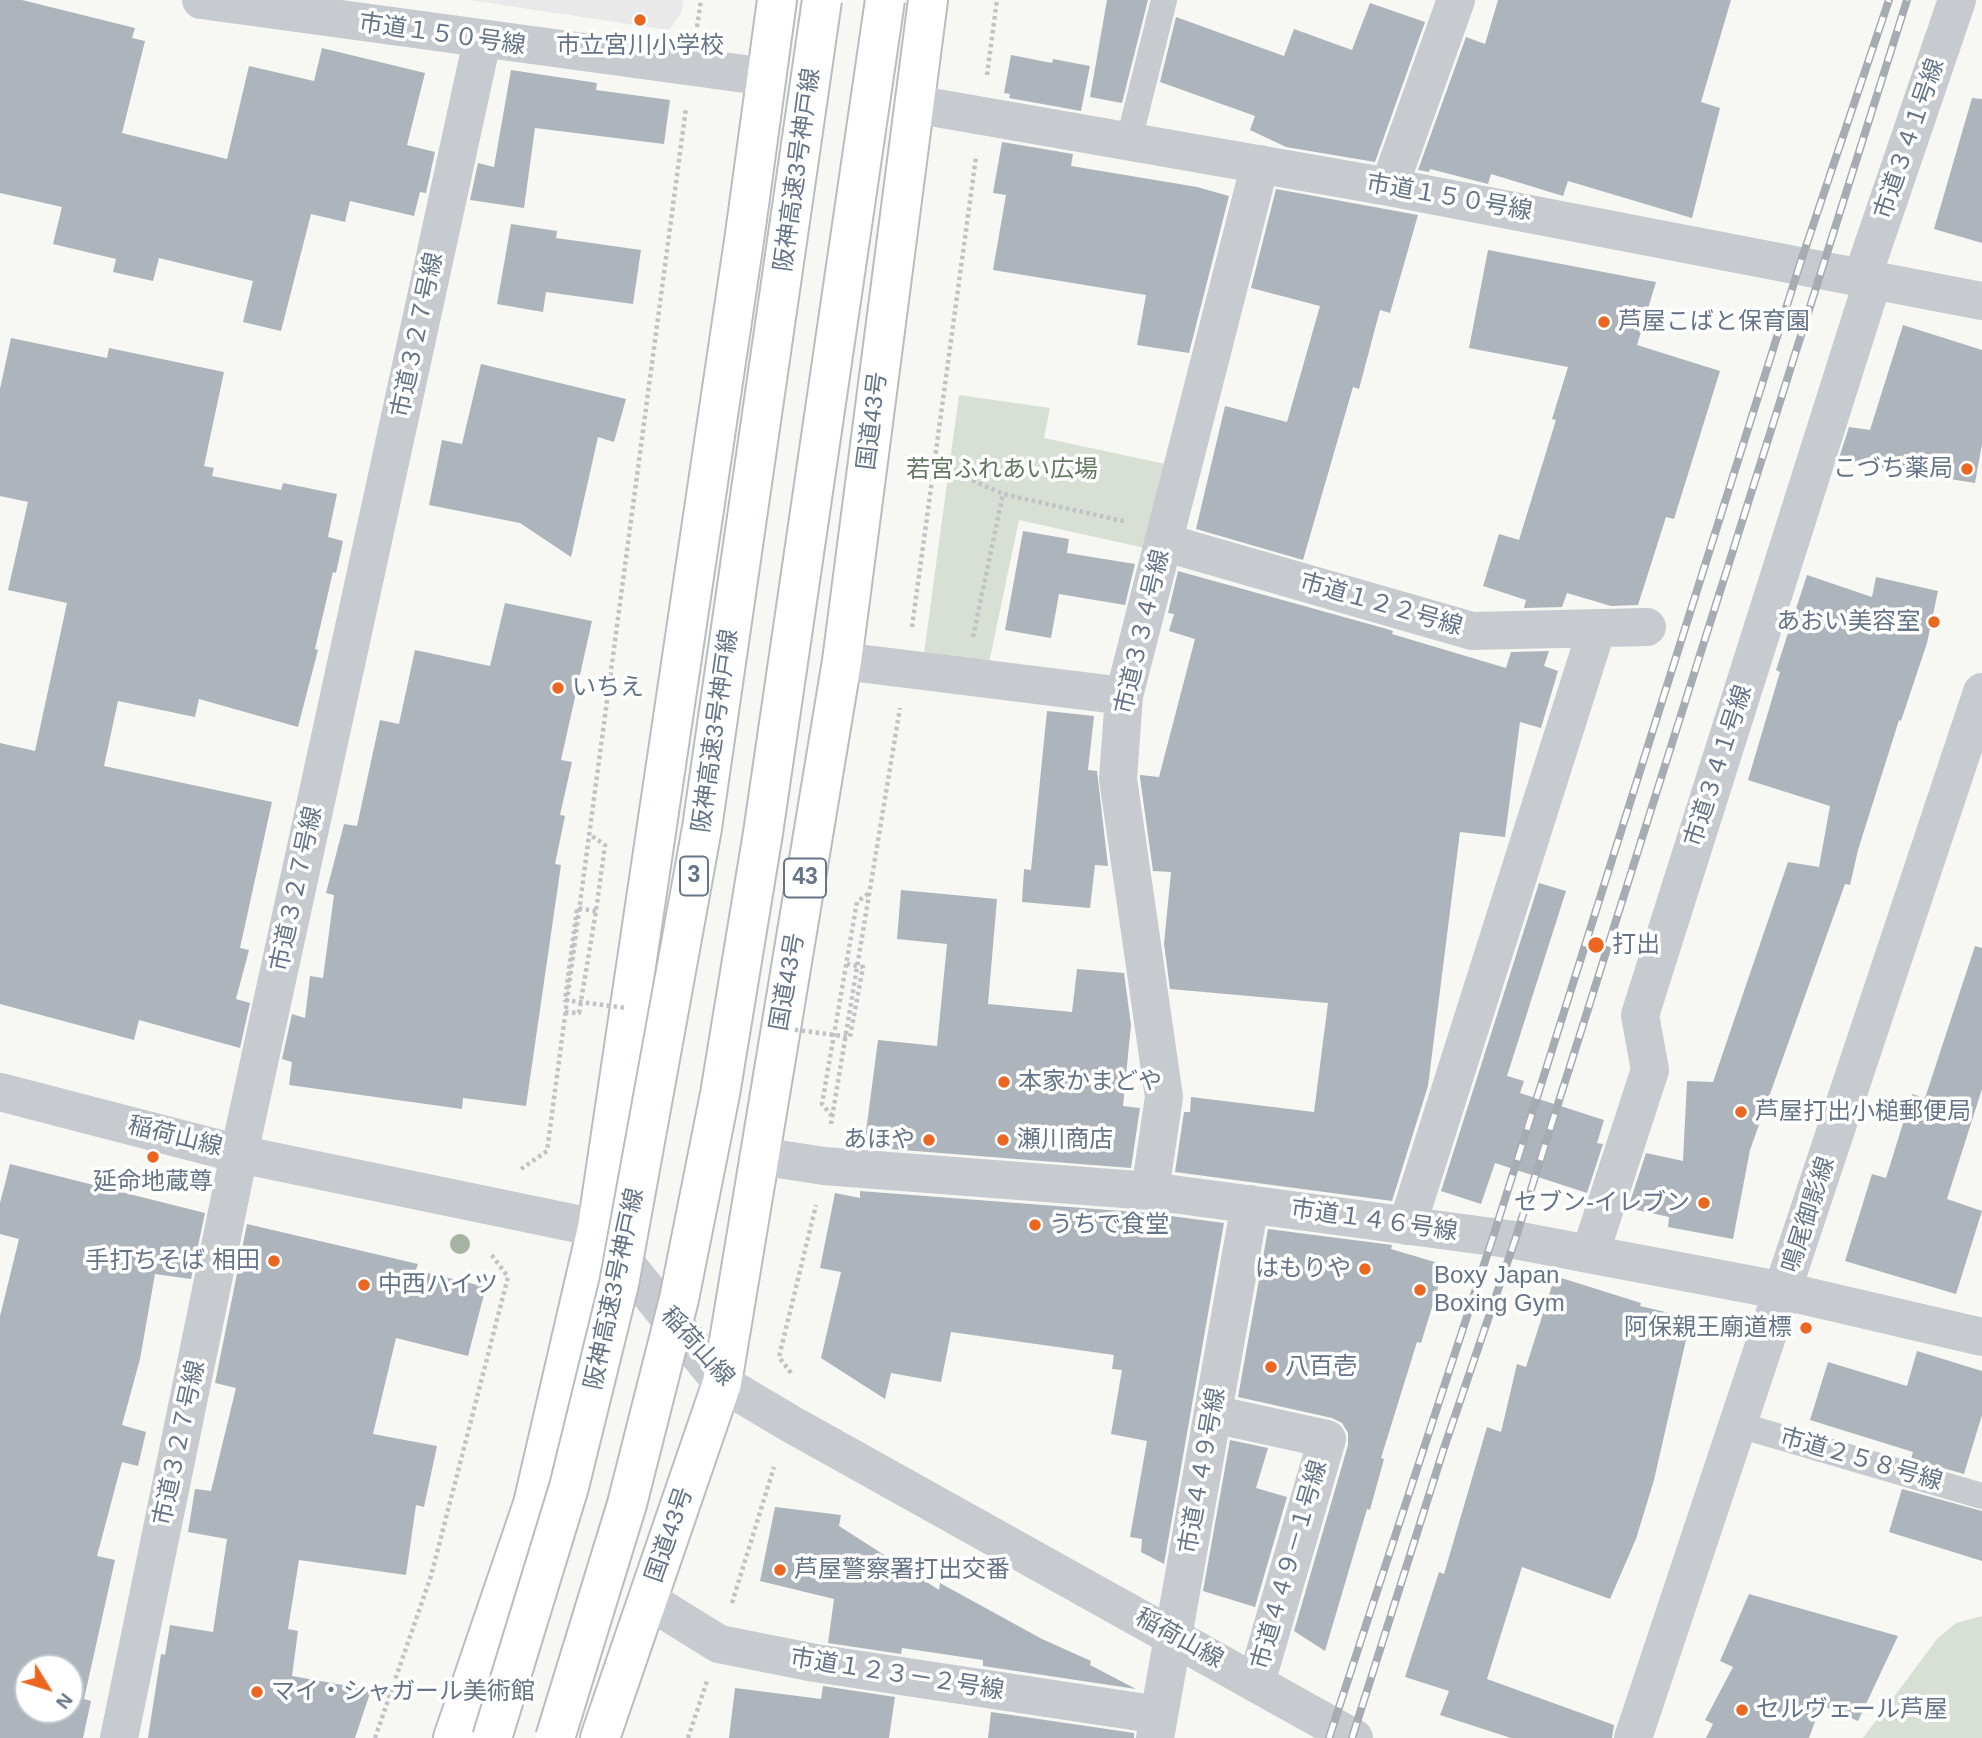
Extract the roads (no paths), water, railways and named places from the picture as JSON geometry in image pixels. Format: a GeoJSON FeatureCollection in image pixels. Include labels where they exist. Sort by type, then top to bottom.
{"type":"FeatureCollection","features":[{"type":"Feature","properties":{"kind":"highway"},"geometry":{"type":"LineString","coordinates":[[453,1738],[533,1504],[597,1228],[777,0]]}},
{"type":"Feature","properties":{"kind":"highway","name":"阪神高速3号神戸線"},"geometry":{"type":"LineString","coordinates":[[492,1738],[569,1487],[622,1270],[702,828],[822,0]]}},
{"type":"Feature","properties":{"kind":"highway"},"geometry":{"type":"LineString","coordinates":[[555,1738],[631,1492],[679,1299],[720,1094],[763,833],[885,0]]}},
{"type":"Feature","properties":{"kind":"highway","name":"国道43号"},"geometry":{"type":"LineString","coordinates":[[600,1738],[723,1383],[842,660],[928,0]]}},
{"type":"Feature","properties":{"kind":"street","name":"市道１５０号線"},"geometry":{"type":"LineString","coordinates":[[201,0],[482,41],[767,77]]}},
{"type":"Feature","properties":{"kind":"street"},"geometry":{"type":"LineString","coordinates":[[1389,187],[1456,0]]}},
{"type":"Feature","properties":{"kind":"street","name":"市道３４１号線"},"geometry":{"type":"LineString","coordinates":[[1590,1254],[1650,1070],[1640,1015],[1957,0]]}},
{"type":"Feature","properties":{"kind":"street","name":"市道３２７号線"},"geometry":{"type":"LineString","coordinates":[[119,1738],[239,1154],[482,41]]}},
{"type":"Feature","properties":{"kind":"street","name":"市道１５０号線"},"geometry":{"type":"LineString","coordinates":[[914,104],[1389,187],[1821,267],[1982,301]]}},
{"type":"Feature","properties":{"kind":"street","name":"市道３３４号線"},"geometry":{"type":"LineString","coordinates":[[1150,1191],[1164,1097],[1118,779],[1124,696],[1151,533],[1260,164]]}},
{"type":"Feature","properties":{"kind":"street","name":"市道１２２号線"},"geometry":{"type":"LineString","coordinates":[[1151,533],[1472,631],[1647,626]]}},
{"type":"Feature","properties":{"kind":"street"},"geometry":{"type":"LineString","coordinates":[[1407,1226],[1597,628]]}},
{"type":"Feature","properties":{"kind":"street"},"geometry":{"type":"LineString","coordinates":[[842,660],[1124,696]]}},
{"type":"Feature","properties":{"kind":"street","name":"鳴尾御影線"},"geometry":{"type":"LineString","coordinates":[[1633,1738],[1980,705]]}},
{"type":"Feature","properties":{"kind":"street","name":"稲荷山線"},"geometry":{"type":"LineString","coordinates":[[1,1097],[239,1154],[597,1228],[723,1383],[791,1424],[1354,1738]]}},
{"type":"Feature","properties":{"kind":"street","name":"市道１４６号線"},"geometry":{"type":"LineString","coordinates":[[759,1156],[824,1166],[1150,1191],[1407,1226],[1590,1254],[1784,1291],[1982,1337]]}},
{"type":"Feature","properties":{"kind":"street","name":"市道４４９号線"},"geometry":{"type":"LineString","coordinates":[[1157,1727],[1250,1205]]}},
{"type":"Feature","properties":{"kind":"street","name":"市道４４９－１号線"},"geometry":{"type":"LineString","coordinates":[[1213,1414],[1327,1439],[1256,1683]]}},
{"type":"Feature","properties":{"kind":"street","name":"市道１２３－２号線"},"geometry":{"type":"LineString","coordinates":[[648,1600],[719,1644],[1157,1727]]}},
{"type":"Feature","properties":{"kind":"lane"},"geometry":{"type":"LineString","coordinates":[[1129,140],[1164,0]]}},
{"type":"Feature","properties":{"kind":"lane","name":"市道２５８号線"},"geometry":{"type":"LineString","coordinates":[[1740,1425],[1982,1496]]}},
{"type":"Feature","properties":{"kind":"railway"},"geometry":{"type":"LineString","coordinates":[[1329,1738],[1493,1237],[1800,264],[1889,0]]}},
{"type":"Feature","properties":{"kind":"railway"},"geometry":{"type":"LineString","coordinates":[[1352,1738],[1443,1451],[1515,1240],[1907,0]]}},
{"type":"Feature","properties":{"kind":"place","name":"市立宮川小学校"},"geometry":{"type":"Point","coordinates":[640,20]}},
{"type":"Feature","properties":{"kind":"place","name":"芦屋こばと保育園"},"geometry":{"type":"Point","coordinates":[1604,322]}},
{"type":"Feature","properties":{"kind":"place","name":"こづち薬局"},"geometry":{"type":"Point","coordinates":[1967,469]}},
{"type":"Feature","properties":{"kind":"place","name":"あおい美容室"},"geometry":{"type":"Point","coordinates":[1934,622]}},
{"type":"Feature","properties":{"kind":"place","name":"いちえ"},"geometry":{"type":"Point","coordinates":[558,688]}},
{"type":"Feature","properties":{"kind":"place","name":"打出"},"geometry":{"type":"Point","coordinates":[1596,945]}},
{"type":"Feature","properties":{"kind":"place","name":"本家かまどや"},"geometry":{"type":"Point","coordinates":[1004,1082]}},
{"type":"Feature","properties":{"kind":"place","name":"芦屋打出小槌郵便局"},"geometry":{"type":"Point","coordinates":[1741,1112]}},
{"type":"Feature","properties":{"kind":"place","name":"あほや"},"geometry":{"type":"Point","coordinates":[929,1140]}},
{"type":"Feature","properties":{"kind":"place","name":"瀬川商店"},"geometry":{"type":"Point","coordinates":[1003,1140]}},
{"type":"Feature","properties":{"kind":"place","name":"延命地蔵尊"},"geometry":{"type":"Point","coordinates":[153,1157]}},
{"type":"Feature","properties":{"kind":"place","name":"セブン-イレブン"},"geometry":{"type":"Point","coordinates":[1704,1203]}},
{"type":"Feature","properties":{"kind":"place","name":"うちで食堂"},"geometry":{"type":"Point","coordinates":[1035,1225]}},
{"type":"Feature","properties":{"kind":"place","name":"手打ちそば 相田"},"geometry":{"type":"Point","coordinates":[274,1261]}},
{"type":"Feature","properties":{"kind":"place","name":"はもりや"},"geometry":{"type":"Point","coordinates":[1365,1269]}},
{"type":"Feature","properties":{"kind":"place","name":"中西ハイツ"},"geometry":{"type":"Point","coordinates":[364,1285]}},
{"type":"Feature","properties":{"kind":"place","name":"Boxy Japan Boxing Gym"},"geometry":{"type":"Point","coordinates":[1420,1290]}},
{"type":"Feature","properties":{"kind":"place","name":"阿保親王廟道標"},"geometry":{"type":"Point","coordinates":[1806,1328]}},
{"type":"Feature","properties":{"kind":"place","name":"八百壱"},"geometry":{"type":"Point","coordinates":[1271,1367]}},
{"type":"Feature","properties":{"kind":"place","name":"芦屋警察署打出交番"},"geometry":{"type":"Point","coordinates":[780,1570]}},
{"type":"Feature","properties":{"kind":"place","name":"マイ・シャガール美術館"},"geometry":{"type":"Point","coordinates":[257,1692]}},
{"type":"Feature","properties":{"kind":"place","name":"セルヴェール芦屋"},"geometry":{"type":"Point","coordinates":[1742,1710]}},
{"type":"Feature","properties":{"kind":"park label","name":"若宮ふれあい広場"},"geometry":{"type":"Point","coordinates":[1002,470]}}]}
